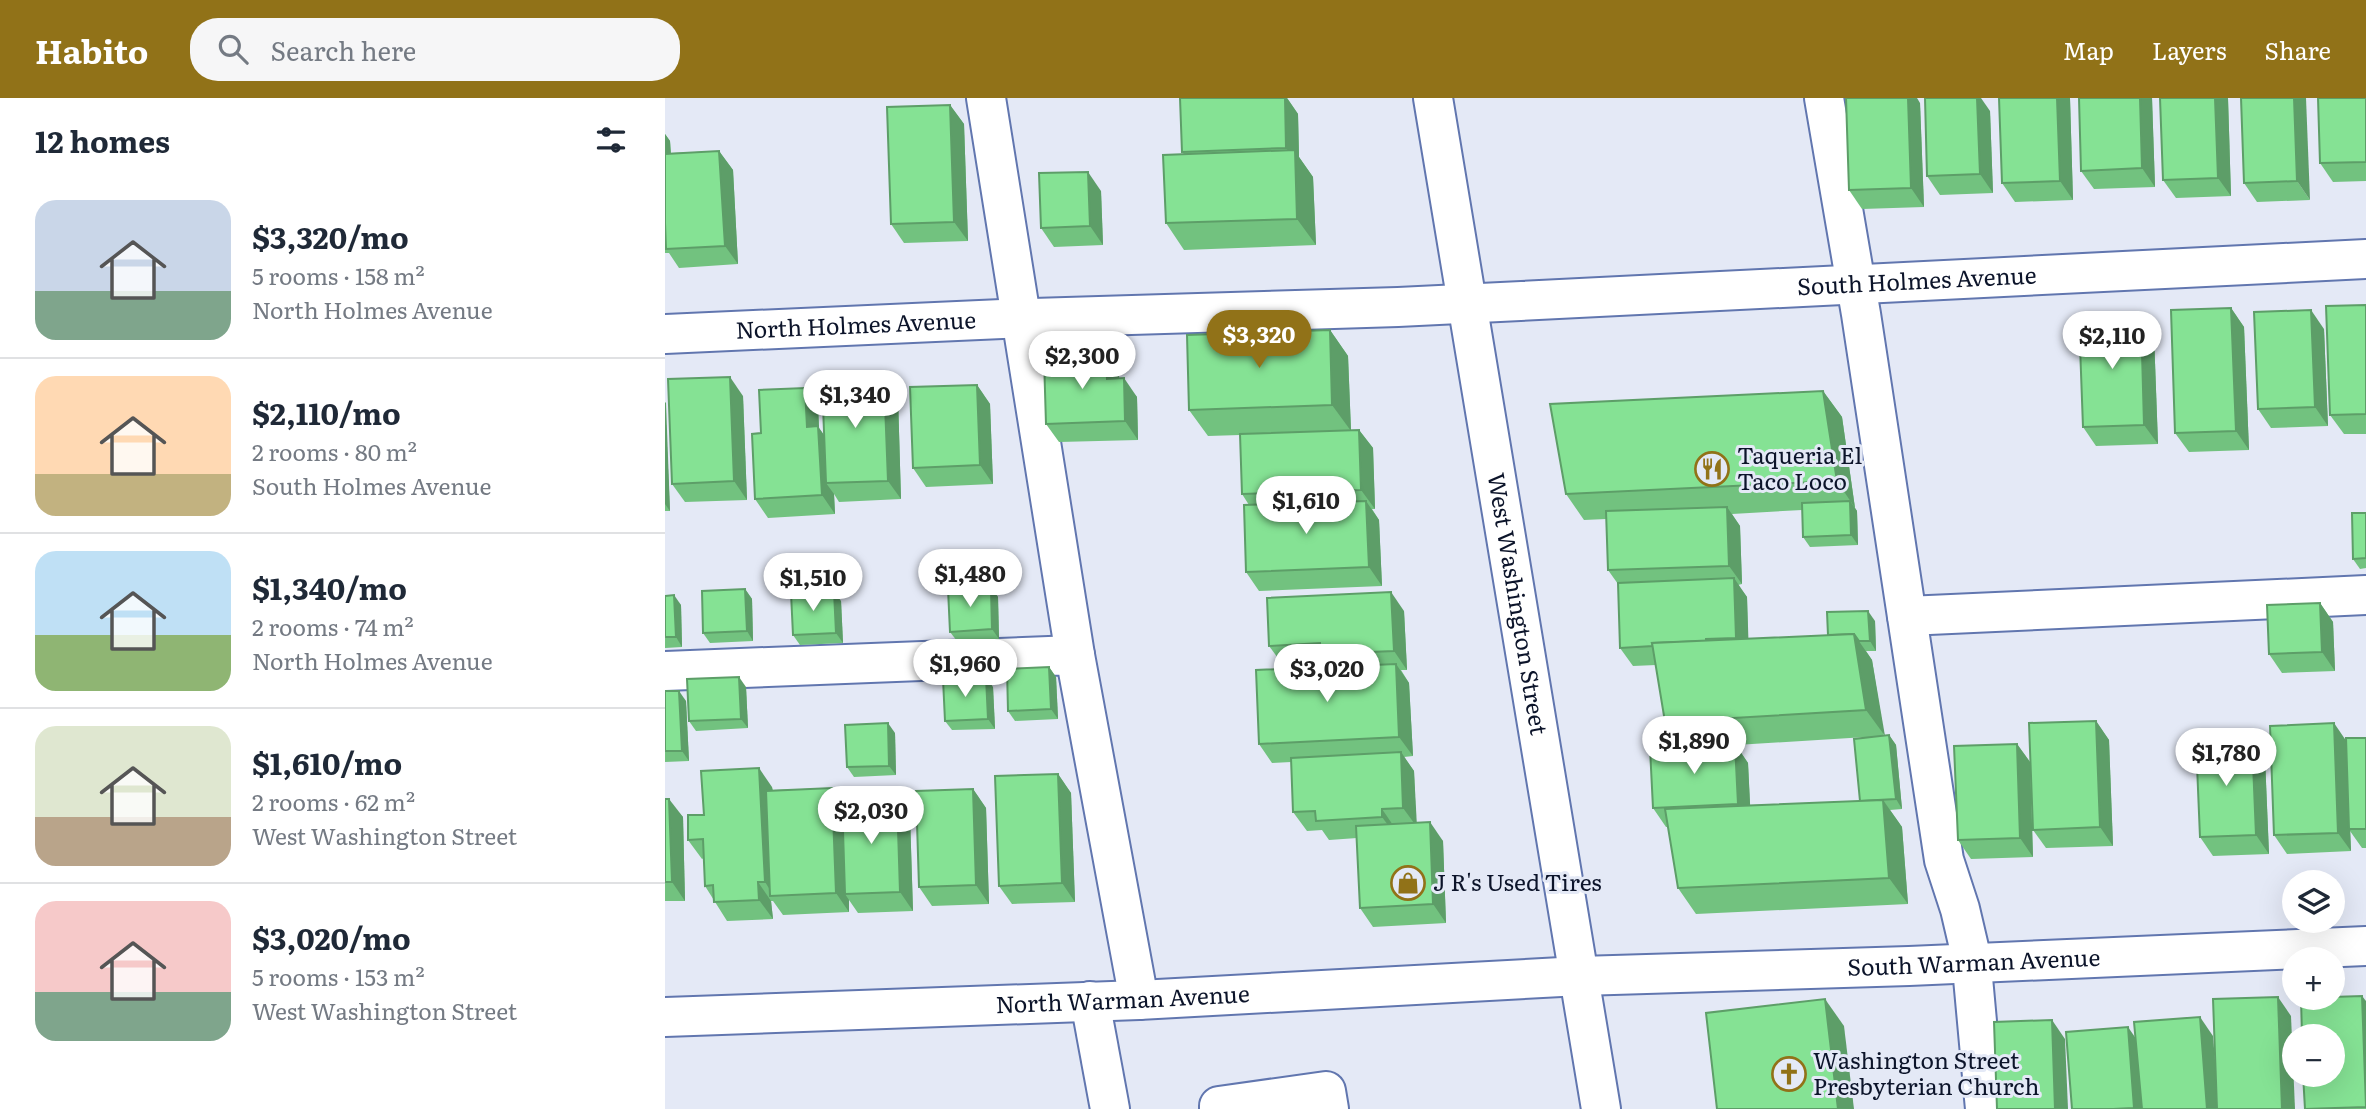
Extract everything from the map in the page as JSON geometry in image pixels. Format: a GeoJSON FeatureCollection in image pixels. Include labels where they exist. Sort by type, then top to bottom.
{"type":"FeatureCollection","features":[{"type":"Feature","properties":{"kind":"street"},"geometry":{"type":"LineString","coordinates":[[986,98],[1075,655],[1139,1000]]}},
{"type":"Feature","properties":{"kind":"street","name":"West Washington Street"},"geometry":{"type":"LineString","coordinates":[[1433,98],[1601,1109]]}},
{"type":"Feature","properties":{"kind":"street"},"geometry":{"type":"LineString","coordinates":[[1824,98],[1856,283],[1944,860],[1960,909],[1972,963],[1985,1109]]}},
{"type":"Feature","properties":{"kind":"street","name":"South Holmes Avenue"},"geometry":{"type":"LineString","coordinates":[[1467,302],[2366,259]]}},
{"type":"Feature","properties":{"kind":"street","name":"North Holmes Avenue"},"geometry":{"type":"LineString","coordinates":[[665,334],[1467,302]]}},
{"type":"Feature","properties":{"kind":"street"},"geometry":{"type":"LineString","coordinates":[[1907,616],[2366,595]]}},
{"type":"Feature","properties":{"kind":"street"},"geometry":{"type":"LineString","coordinates":[[665,671],[1075,655]]}},
{"type":"Feature","properties":{"kind":"street","name":"South Warman Avenue"},"geometry":{"type":"LineString","coordinates":[[1580,976],[2366,946]]}},
{"type":"Feature","properties":{"kind":"street","name":"North Warman Avenue"},"geometry":{"type":"LineString","coordinates":[[665,1017],[1139,1000],[1580,976]]}},
{"type":"Feature","properties":{"kind":"street"},"geometry":{"type":"LineString","coordinates":[[1090,1001],[1110,1109]]}},
{"type":"Feature","properties":{"kind":"street"},"geometry":{"type":"LineString","coordinates":[[1213,1108],[1326,1090],[1329,1109]]}},
{"type":"Feature","properties":{"kind":"building"},"geometry":{"type":"Polygon","coordinates":[[[1180,98],[1285,98],[1286,148],[1182,152],[1180,98]]]}},
{"type":"Feature","properties":{"kind":"building"},"geometry":{"type":"Polygon","coordinates":[[[1846,98],[1908,98],[1911,188],[1849,190],[1846,98]]]}},
{"type":"Feature","properties":{"kind":"building"},"geometry":{"type":"Polygon","coordinates":[[[1925,98],[1977,98],[1980,174],[1927,176],[1925,98]]]}},
{"type":"Feature","properties":{"kind":"building"},"geometry":{"type":"Polygon","coordinates":[[[1999,98],[2057,98],[2060,181],[2002,183],[1999,98]]]}},
{"type":"Feature","properties":{"kind":"building"},"geometry":{"type":"Polygon","coordinates":[[[2079,98],[2140,98],[2142,168],[2081,171],[2079,98]]]}},
{"type":"Feature","properties":{"kind":"building"},"geometry":{"type":"Polygon","coordinates":[[[2160,98],[2215,98],[2218,178],[2163,180],[2160,98]]]}},
{"type":"Feature","properties":{"kind":"building"},"geometry":{"type":"Polygon","coordinates":[[[2241,98],[2294,98],[2297,181],[2244,183],[2241,98]]]}},
{"type":"Feature","properties":{"kind":"building"},"geometry":{"type":"Polygon","coordinates":[[[2318,98],[2366,98],[2366,162],[2320,163],[2318,98]]]}},
{"type":"Feature","properties":{"kind":"building"},"geometry":{"type":"Polygon","coordinates":[[[950,105],[954,222],[891,224],[887,107],[950,105]]]}},
{"type":"Feature","properties":{"kind":"building"},"geometry":{"type":"Polygon","coordinates":[[[1295,150],[1297,219],[1166,223],[1163,155],[1295,150]]]}},
{"type":"Feature","properties":{"kind":"building"},"geometry":{"type":"Polygon","coordinates":[[[719,151],[725,246],[666,249],[665,154],[719,151]]]}},
{"type":"Feature","properties":{"kind":"building"},"geometry":{"type":"Polygon","coordinates":[[[1088,172],[1090,226],[1041,228],[1039,173],[1088,172]]]}},
{"type":"Feature","properties":{"kind":"building"},"geometry":{"type":"Polygon","coordinates":[[[2366,305],[2366,414],[2330,415],[2326,306],[2366,305]]]}},
{"type":"Feature","properties":{"kind":"building"},"geometry":{"type":"Polygon","coordinates":[[[2231,308],[2236,431],[2175,433],[2171,310],[2231,308]]]}},
{"type":"Feature","properties":{"kind":"building"},"geometry":{"type":"Polygon","coordinates":[[[2311,310],[2315,407],[2258,409],[2254,312],[2311,310]]]}},
{"type":"Feature","properties":{"kind":"building"},"geometry":{"type":"Polygon","coordinates":[[[2141,316],[2144,425],[2083,427],[2079,318],[2141,316]]]}},
{"type":"Feature","properties":{"kind":"building"},"geometry":{"type":"Polygon","coordinates":[[[1330,330],[1332,405],[1189,410],[1187,335],[1330,330]]]}},
{"type":"Feature","properties":{"kind":"building"},"geometry":{"type":"Polygon","coordinates":[[[1106,356],[1107,379],[1124,378],[1125,421],[1046,424],[1044,358],[1106,356]]]}},
{"type":"Feature","properties":{"kind":"building"},"geometry":{"type":"Polygon","coordinates":[[[730,377],[734,481],[672,484],[668,379],[730,377]]]}},
{"type":"Feature","properties":{"kind":"building"},"geometry":{"type":"Polygon","coordinates":[[[884,378],[888,481],[826,483],[822,380],[884,378]]]}},
{"type":"Feature","properties":{"kind":"building"},"geometry":{"type":"Polygon","coordinates":[[[977,385],[980,465],[913,468],[910,387],[977,385]]]}},
{"type":"Feature","properties":{"kind":"building"},"geometry":{"type":"Polygon","coordinates":[[[805,388],[807,427],[818,426],[822,495],[755,499],[752,434],[761,433],[759,390],[805,388]]]}},
{"type":"Feature","properties":{"kind":"building","name":"Taqueria El Taco Loco"},"geometry":{"type":"Polygon","coordinates":[[[1823,391],[1837,481],[1566,494],[1550,404],[1823,391]]]}},
{"type":"Feature","properties":{"kind":"building"},"geometry":{"type":"Polygon","coordinates":[[[1359,430],[1361,490],[1242,494],[1240,434],[1359,430]]]}},
{"type":"Feature","properties":{"kind":"building"},"geometry":{"type":"Polygon","coordinates":[[[1366,501],[1369,567],[1246,572],[1244,505],[1366,501]]]}},
{"type":"Feature","properties":{"kind":"building"},"geometry":{"type":"Polygon","coordinates":[[[1850,501],[1851,535],[1803,537],[1802,503],[1850,501]]]}},
{"type":"Feature","properties":{"kind":"building"},"geometry":{"type":"Polygon","coordinates":[[[1727,507],[1729,566],[1608,570],[1606,511],[1727,507]]]}},
{"type":"Feature","properties":{"kind":"building"},"geometry":{"type":"Polygon","coordinates":[[[2352,513],[2366,513],[2366,558],[2353,559],[2352,513]]]}},
{"type":"Feature","properties":{"kind":"building"},"geometry":{"type":"Polygon","coordinates":[[[1734,578],[1736,638],[1652,643],[1653,646],[1620,648],[1618,583],[1734,578]]]}},
{"type":"Feature","properties":{"kind":"building"},"geometry":{"type":"Polygon","coordinates":[[[991,588],[992,629],[950,632],[948,589],[991,588]]]}},
{"type":"Feature","properties":{"kind":"building"},"geometry":{"type":"Polygon","coordinates":[[[745,589],[747,631],[703,633],[702,591],[745,589]]]}},
{"type":"Feature","properties":{"kind":"building"},"geometry":{"type":"Polygon","coordinates":[[[834,591],[836,633],[793,635],[791,593],[834,591]]]}},
{"type":"Feature","properties":{"kind":"building"},"geometry":{"type":"Polygon","coordinates":[[[1391,592],[1394,651],[1320,654],[1320,643],[1269,646],[1267,598],[1391,592]]]}},
{"type":"Feature","properties":{"kind":"building"},"geometry":{"type":"Polygon","coordinates":[[[674,595],[676,637],[665,637],[665,596],[674,595]]]}},
{"type":"Feature","properties":{"kind":"building"},"geometry":{"type":"Polygon","coordinates":[[[2320,603],[2322,652],[2269,654],[2267,605],[2320,603]]]}},
{"type":"Feature","properties":{"kind":"building"},"geometry":{"type":"Polygon","coordinates":[[[1868,611],[1870,641],[1859,641],[1854,634],[1828,635],[1827,612],[1868,611]]]}},
{"type":"Feature","properties":{"kind":"building"},"geometry":{"type":"Polygon","coordinates":[[[1854,634],[1866,710],[1665,722],[1652,643],[1854,634]]]}},
{"type":"Feature","properties":{"kind":"building"},"geometry":{"type":"Polygon","coordinates":[[[1396,664],[1399,737],[1259,744],[1256,670],[1396,664]]]}},
{"type":"Feature","properties":{"kind":"building"},"geometry":{"type":"Polygon","coordinates":[[[1049,667],[1051,709],[1008,711],[1007,669],[1049,667]]]}},
{"type":"Feature","properties":{"kind":"building"},"geometry":{"type":"Polygon","coordinates":[[[739,677],[741,719],[689,721],[687,679],[739,677]]]}},
{"type":"Feature","properties":{"kind":"building"},"geometry":{"type":"Polygon","coordinates":[[[986,677],[988,719],[945,721],[943,679],[986,677]]]}},
{"type":"Feature","properties":{"kind":"building"},"geometry":{"type":"Polygon","coordinates":[[[665,691],[679,691],[682,751],[665,751],[665,691]]]}},
{"type":"Feature","properties":{"kind":"building"},"geometry":{"type":"Polygon","coordinates":[[[2096,721],[2100,827],[2033,830],[2029,723],[2096,721]]]}},
{"type":"Feature","properties":{"kind":"building"},"geometry":{"type":"Polygon","coordinates":[[[888,723],[889,766],[847,767],[845,725],[888,723]]]}},
{"type":"Feature","properties":{"kind":"building"},"geometry":{"type":"Polygon","coordinates":[[[2334,723],[2338,833],[2274,835],[2270,726],[2334,723]]]}},
{"type":"Feature","properties":{"kind":"building"},"geometry":{"type":"Polygon","coordinates":[[[1889,735],[1896,799],[1860,801],[1854,739],[1889,735]]]}},
{"type":"Feature","properties":{"kind":"building"},"geometry":{"type":"Polygon","coordinates":[[[2346,738],[2366,738],[2366,829],[2349,829],[2346,738]]]}},
{"type":"Feature","properties":{"kind":"building"},"geometry":{"type":"Polygon","coordinates":[[[2252,739],[2256,835],[2200,837],[2196,741],[2252,739]]]}},
{"type":"Feature","properties":{"kind":"building"},"geometry":{"type":"Polygon","coordinates":[[[1735,744],[1738,804],[1653,808],[1650,748],[1735,744]]]}},
{"type":"Feature","properties":{"kind":"building"},"geometry":{"type":"Polygon","coordinates":[[[2017,744],[2020,838],[1958,840],[1954,746],[2017,744]]]}},
{"type":"Feature","properties":{"kind":"building"},"geometry":{"type":"Polygon","coordinates":[[[1401,752],[1403,808],[1382,809],[1382,817],[1316,821],[1315,811],[1293,812],[1291,758],[1401,752]]]}},
{"type":"Feature","properties":{"kind":"building"},"geometry":{"type":"Polygon","coordinates":[[[759,768],[765,882],[758,882],[759,900],[714,902],[713,885],[705,886],[703,839],[688,840],[688,815],[704,815],[701,771],[759,768]]]}},
{"type":"Feature","properties":{"kind":"building"},"geometry":{"type":"Polygon","coordinates":[[[1058,774],[1062,883],[999,886],[995,776],[1058,774]]]}},
{"type":"Feature","properties":{"kind":"building"},"geometry":{"type":"Polygon","coordinates":[[[832,788],[836,893],[770,896],[766,791],[832,788]]]}},
{"type":"Feature","properties":{"kind":"building"},"geometry":{"type":"Polygon","coordinates":[[[973,789],[976,885],[919,887],[916,791],[973,789]]]}},
{"type":"Feature","properties":{"kind":"building"},"geometry":{"type":"Polygon","coordinates":[[[897,797],[900,892],[845,894],[842,799],[897,797]]]}},
{"type":"Feature","properties":{"kind":"building"},"geometry":{"type":"Polygon","coordinates":[[[665,799],[669,799],[672,882],[665,882],[665,799]]]}},
{"type":"Feature","properties":{"kind":"building"},"geometry":{"type":"Polygon","coordinates":[[[1883,800],[1889,878],[1678,888],[1665,809],[1883,800]]]}},
{"type":"Feature","properties":{"kind":"building","name":"J R's Used Tires"},"geometry":{"type":"Polygon","coordinates":[[[1430,822],[1433,904],[1360,908],[1356,826],[1430,822]]]}},
{"type":"Feature","properties":{"kind":"building"},"geometry":{"type":"Polygon","coordinates":[[[2362,996],[2366,1107],[2305,1109],[2304,1087],[2345,1087],[2345,1024],[2302,1024],[2301,1010],[2345,1010],[2345,997],[2362,996]]]}},
{"type":"Feature","properties":{"kind":"building"},"geometry":{"type":"Polygon","coordinates":[[[2278,997],[2282,1109],[2217,1109],[2213,999],[2278,997]]]}},
{"type":"Feature","properties":{"kind":"building","name":"Washington Street Presbyterian Church"},"geometry":{"type":"Polygon","coordinates":[[[1825,999],[1838,1109],[1717,1109],[1706,1013],[1825,999]]]}},
{"type":"Feature","properties":{"kind":"building"},"geometry":{"type":"Polygon","coordinates":[[[2200,1017],[2207,1109],[2142,1109],[2134,1022],[2200,1017]]]}},
{"type":"Feature","properties":{"kind":"building"},"geometry":{"type":"Polygon","coordinates":[[[2052,1020],[2055,1109],[1997,1109],[1994,1022],[2052,1020]]]}},
{"type":"Feature","properties":{"kind":"building"},"geometry":{"type":"Polygon","coordinates":[[[2128,1027],[2134,1108],[2072,1109],[2066,1032],[2128,1027]]]}},
{"type":"Feature","properties":{"kind":"place","name":"Taqueria El Taco Loco"},"geometry":{"type":"Point","coordinates":[1712,469]}},
{"type":"Feature","properties":{"kind":"place","name":"J R's Used Tires"},"geometry":{"type":"Point","coordinates":[1408,883]}},
{"type":"Feature","properties":{"kind":"place","name":"Washington Street Presbyterian Church"},"geometry":{"type":"Point","coordinates":[1789,1074]}}]}
